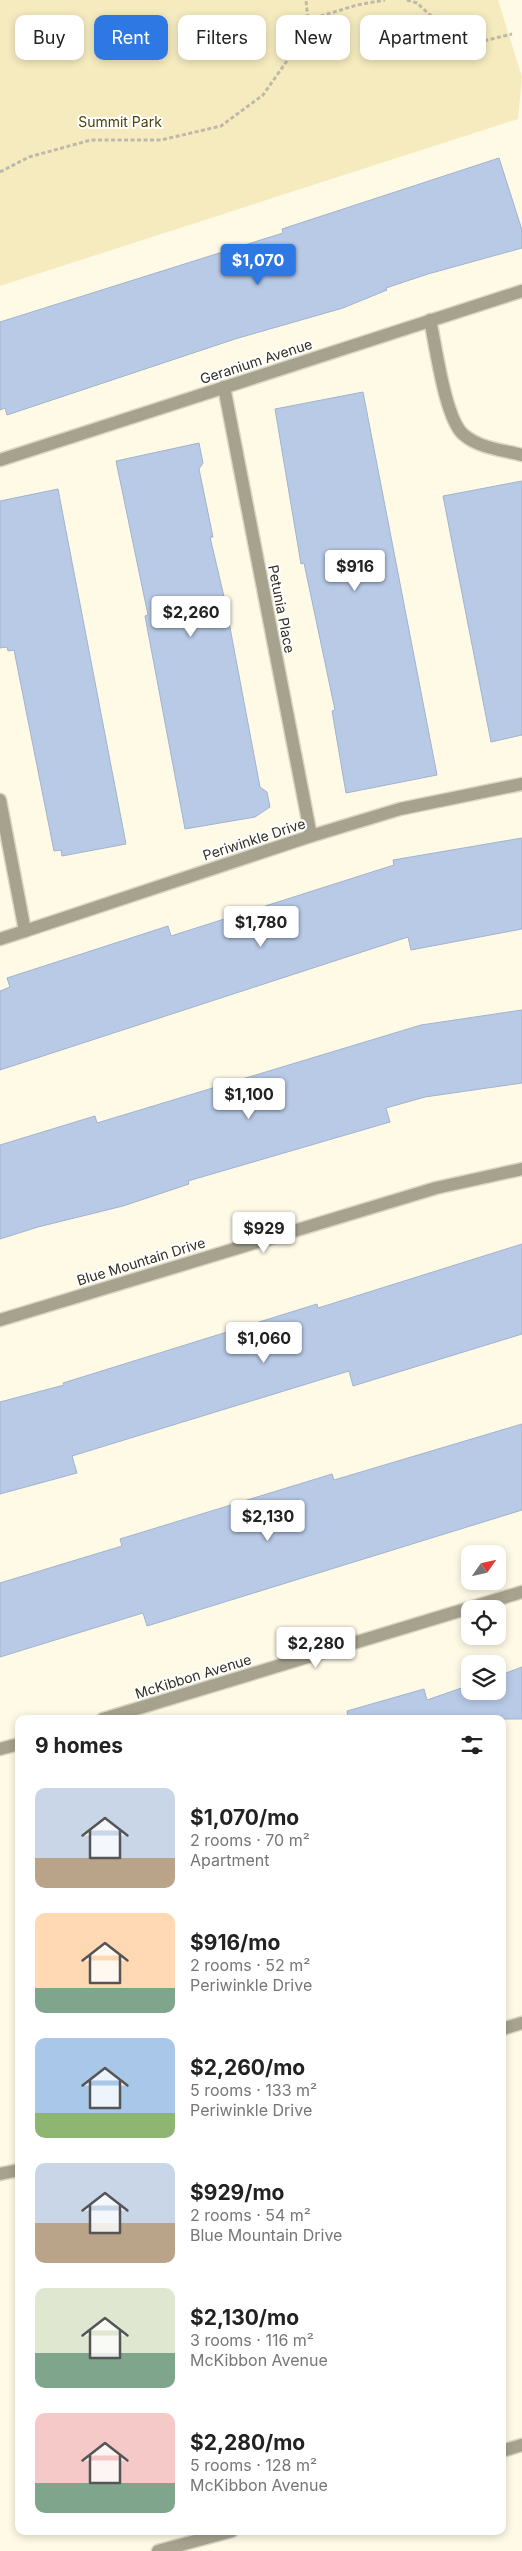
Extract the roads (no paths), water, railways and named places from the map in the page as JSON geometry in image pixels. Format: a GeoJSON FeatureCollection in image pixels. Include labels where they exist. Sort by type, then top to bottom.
{"type":"FeatureCollection","features":[{"type":"Feature","properties":{"kind":"street","name":"Geranium Avenue"},"geometry":{"type":"LineString","coordinates":[[0,460],[522,291]]}},
{"type":"Feature","properties":{"kind":"street"},"geometry":{"type":"LineString","coordinates":[[430,320],[448,406],[457,428],[476,443],[522,454]]}},
{"type":"Feature","properties":{"kind":"street","name":"Petunia Place"},"geometry":{"type":"LineString","coordinates":[[224,387],[311,836]]}},
{"type":"Feature","properties":{"kind":"street","name":"Periwinkle Drive"},"geometry":{"type":"LineString","coordinates":[[0,939],[311,836],[400,809],[522,784]]}},
{"type":"Feature","properties":{"kind":"street"},"geometry":{"type":"LineString","coordinates":[[0,800],[25,931]]}},
{"type":"Feature","properties":{"kind":"street","name":"Blue Mountain Drive"},"geometry":{"type":"LineString","coordinates":[[0,1320],[436,1188],[522,1169]]}},
{"type":"Feature","properties":{"kind":"street","name":"McKibbon Avenue"},"geometry":{"type":"LineString","coordinates":[[116,1715],[522,1592]]}},
{"type":"Feature","properties":{"kind":"street"},"geometry":{"type":"LineString","coordinates":[[0,1749],[15,1745]]}},
{"type":"Feature","properties":{"kind":"street"},"geometry":{"type":"LineString","coordinates":[[506,2027],[522,2023]]}},
{"type":"Feature","properties":{"kind":"street"},"geometry":{"type":"LineString","coordinates":[[0,2174],[15,2171]]}},
{"type":"Feature","properties":{"kind":"street"},"geometry":{"type":"LineString","coordinates":[[506,2450],[522,2445]]}},
{"type":"Feature","properties":{"kind":"street"},"geometry":{"type":"LineString","coordinates":[[158,2551],[217,2535]]}},
{"type":"Feature","properties":{"kind":"park label","name":"Summit Park"},"geometry":{"type":"Point","coordinates":[120,121]}}]}
